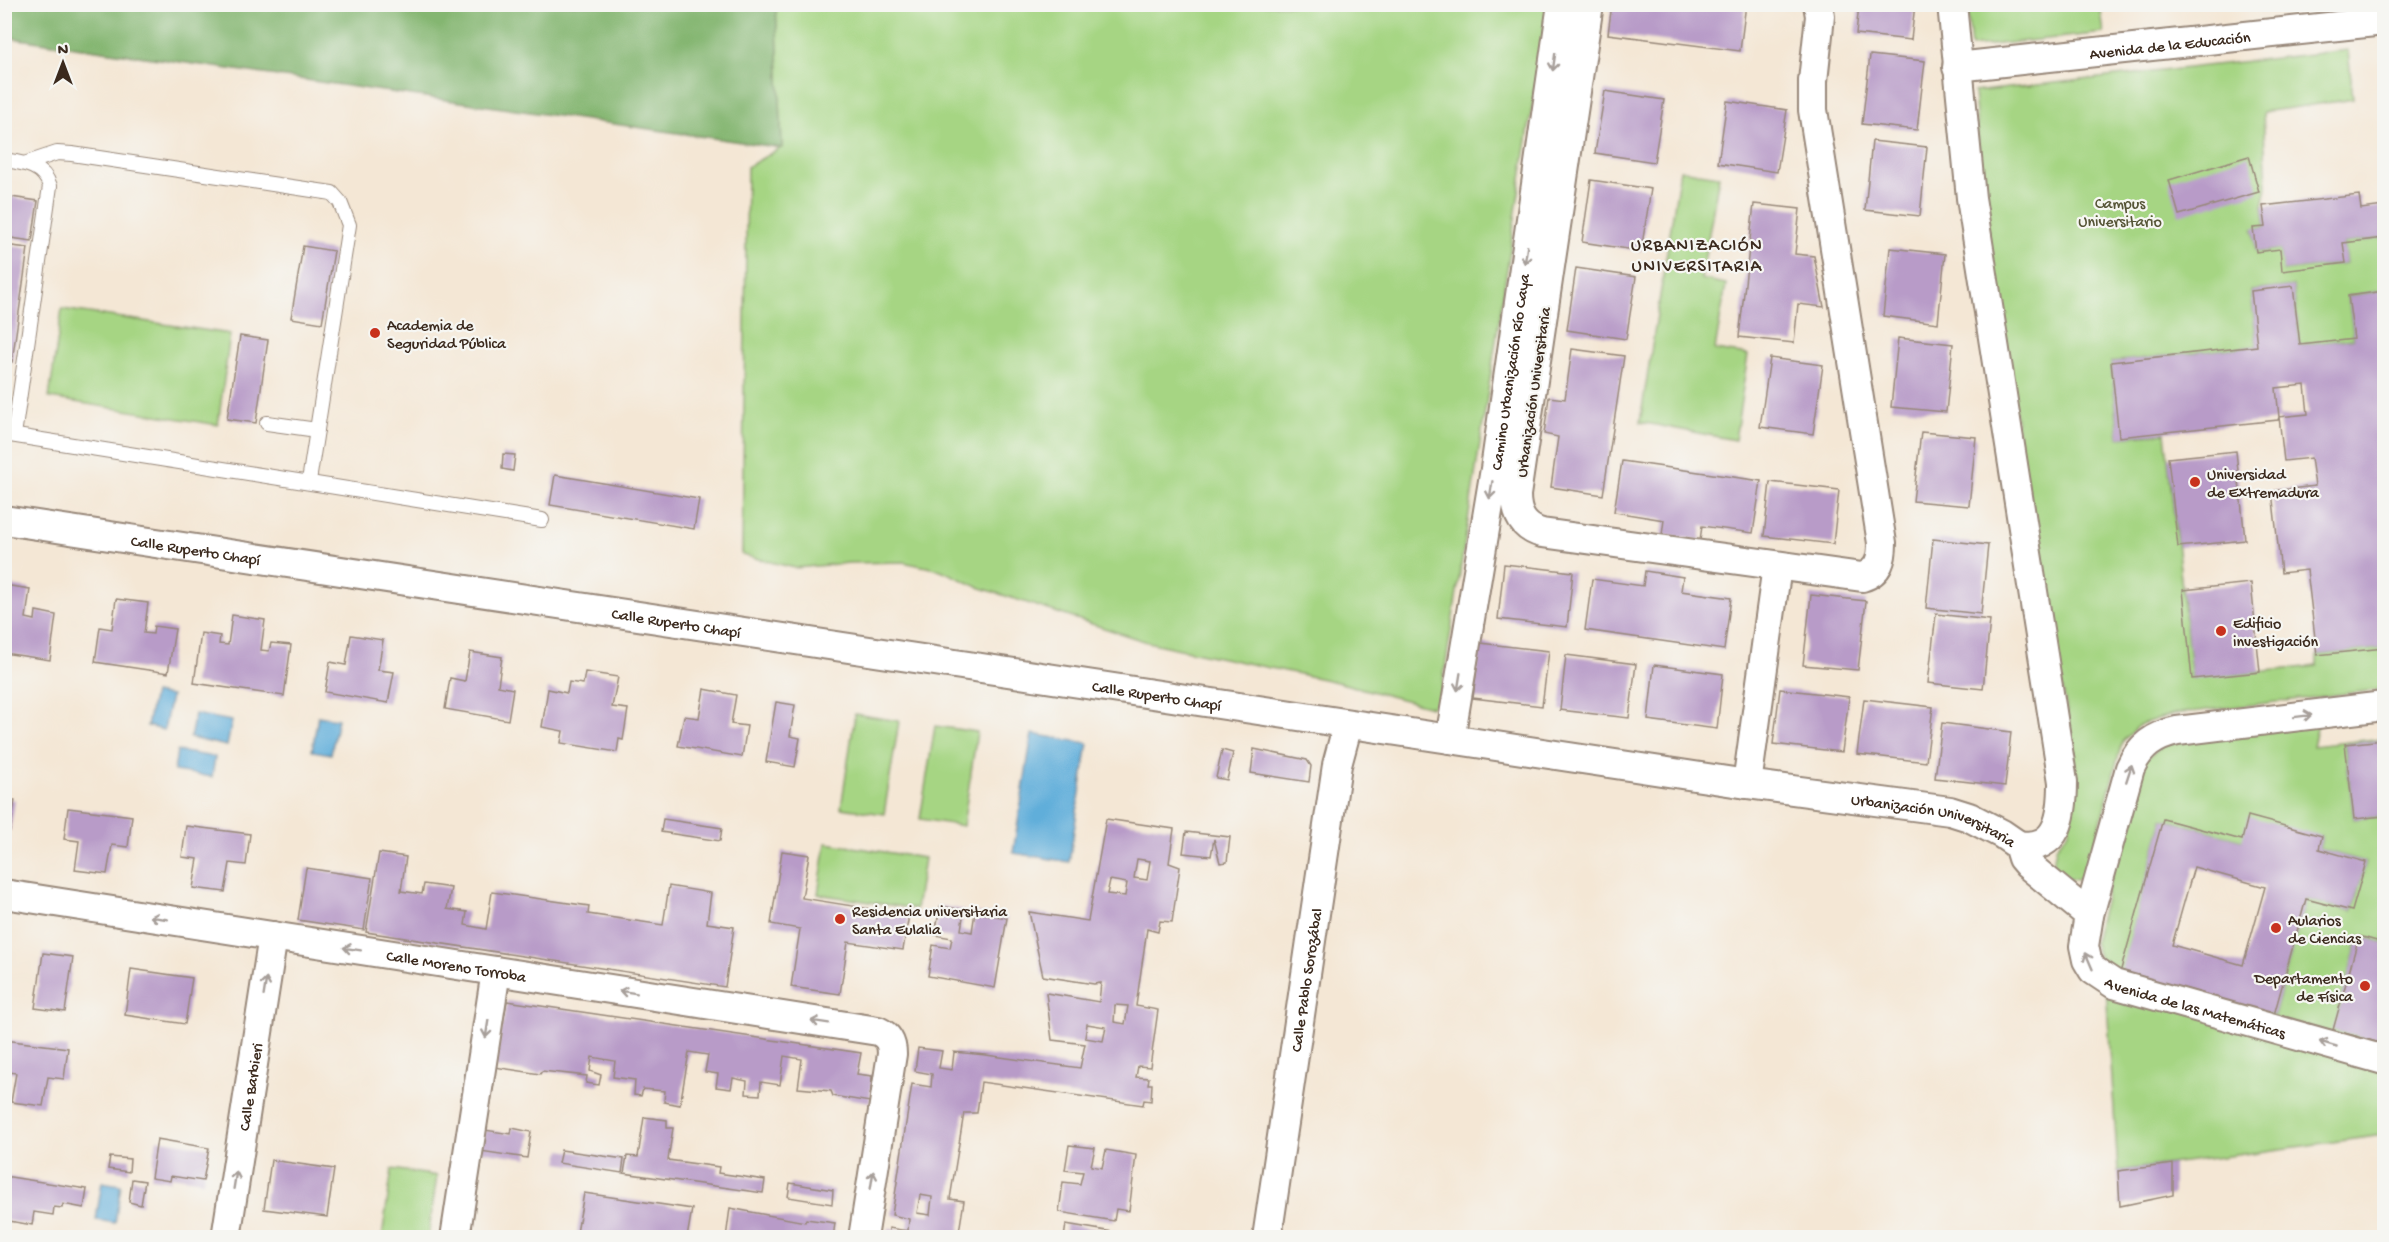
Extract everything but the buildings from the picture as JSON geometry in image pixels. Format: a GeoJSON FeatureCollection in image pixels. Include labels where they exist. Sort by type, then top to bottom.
{"type":"FeatureCollection","features":[{"type":"Feature","properties":{"kind":"street","name":"Camino Urbanización Río Caya"},"geometry":{"type":"LineString","coordinates":[[1450,739],[1495,469],[1562,4]]}},
{"type":"Feature","properties":{"kind":"street","name":"Urbanización Universitaria"},"geometry":{"type":"LineString","coordinates":[[1589,4],[1516,495],[1518,513],[1530,529],[1542,533],[1862,577],[1873,572],[1877,567],[1882,549],[1813,110],[1813,81],[1820,16],[1818,4]]}},
{"type":"Feature","properties":{"kind":"street"},"geometry":{"type":"LineString","coordinates":[[1952,4],[1971,198],[2063,782],[2063,801],[2056,829],[2049,838],[2039,844],[2018,845]]}},
{"type":"Feature","properties":{"kind":"street","name":"Avenida de la Educación"},"geometry":{"type":"LineString","coordinates":[[1957,67],[2385,21]]}},
{"type":"Feature","properties":{"kind":"street","name":"Calle Ruperto Chapí"},"geometry":{"type":"LineString","coordinates":[[4,520],[1348,724]]}},
{"type":"Feature","properties":{"kind":"street"},"geometry":{"type":"LineString","coordinates":[[1747,784],[1777,566]]}},
{"type":"Feature","properties":{"kind":"street","name":"Avenida de las Matemáticas"},"geometry":{"type":"LineString","coordinates":[[2385,706],[2177,731],[2161,735],[2147,743],[2136,755],[2130,768],[2090,915],[2084,946],[2090,965],[2102,978],[2114,984],[2385,1060]]}},
{"type":"Feature","properties":{"kind":"street","name":"Urbanización Universitaria"},"geometry":{"type":"LineString","coordinates":[[1348,724],[1747,784],[1950,811],[1986,824],[2018,845],[2022,858],[2028,865],[2090,915]]}},
{"type":"Feature","properties":{"kind":"street","name":"Calle Pablo Sorozábal"},"geometry":{"type":"LineString","coordinates":[[1267,1238],[1337,765],[1348,724]]}},
{"type":"Feature","properties":{"kind":"street","name":"Calle Moreno Torroba"},"geometry":{"type":"LineString","coordinates":[[4,894],[878,1031],[885,1034],[889,1040],[892,1054],[863,1238]]}},
{"type":"Feature","properties":{"kind":"street","name":"Calle Barbieri"},"geometry":{"type":"LineString","coordinates":[[226,1238],[273,936]]}},
{"type":"Feature","properties":{"kind":"street"},"geometry":{"type":"LineString","coordinates":[[455,1238],[496,971]]}},
{"type":"Feature","properties":{"kind":"lane"},"geometry":{"type":"LineString","coordinates":[[27,164],[57,153],[72,154],[332,193],[345,211],[349,225],[309,481]]}},
{"type":"Feature","properties":{"kind":"lane"},"geometry":{"type":"LineString","coordinates":[[4,160],[27,164],[39,170],[47,178],[50,186],[9,435],[309,481],[542,520]]}},
{"type":"Feature","properties":{"kind":"lane"},"geometry":{"type":"LineString","coordinates":[[267,423],[317,430]]}},
{"type":"Feature","properties":{"kind":"green space"},"geometry":{"type":"Polygon","coordinates":[[[5,4],[776,5],[782,148],[5,37],[5,4]]]}},
{"type":"Feature","properties":{"kind":"green space"},"geometry":{"type":"Polygon","coordinates":[[[776,5],[1548,5],[1440,701],[1431,707],[1337,682],[1147,642],[978,587],[941,570],[903,562],[849,563],[795,568],[742,555],[747,167],[782,147],[776,5]]]}},
{"type":"Feature","properties":{"kind":"green space"},"geometry":{"type":"Polygon","coordinates":[[[1967,5],[2100,5],[2104,33],[1971,47],[1967,5]]]}},
{"type":"Feature","properties":{"kind":"green space","name":"Campus Universitario"},"geometry":{"type":"Polygon","coordinates":[[[2348,50],[2353,99],[2263,112],[2267,187],[2263,206],[2266,227],[2253,229],[2256,252],[2280,249],[2283,271],[2346,263],[2343,243],[2384,238],[2384,291],[2348,296],[2354,339],[2300,345],[2293,286],[2251,291],[2257,346],[2111,362],[2119,437],[2165,433],[2192,678],[2317,666],[2317,655],[2384,648],[2384,689],[2174,714],[2141,724],[2122,742],[2089,867],[2078,880],[2061,878],[2053,865],[2056,847],[2069,831],[2075,757],[2024,473],[1983,199],[1974,92],[2348,50]]]}},
{"type":"Feature","properties":{"kind":"green space"},"geometry":{"type":"Polygon","coordinates":[[[1680,170],[1719,176],[1701,279],[1726,284],[1715,350],[1748,355],[1735,440],[1640,422],[1680,170]]]}},
{"type":"Feature","properties":{"kind":"green space"},"geometry":{"type":"Polygon","coordinates":[[[62,309],[230,334],[218,425],[49,398],[62,309]]]}},
{"type":"Feature","properties":{"kind":"green space"},"geometry":{"type":"Polygon","coordinates":[[[855,714],[899,721],[884,814],[841,808],[855,714]]]}},
{"type":"Feature","properties":{"kind":"green space"},"geometry":{"type":"Polygon","coordinates":[[[2318,724],[2313,746],[2384,738],[2384,740],[2345,745],[2354,819],[2384,816],[2384,943],[2359,936],[2334,1030],[2384,1044],[2384,1049],[2115,973],[2101,963],[2094,942],[2139,764],[2165,744],[2318,724]],[[2163,819],[2121,973],[2274,1015],[2306,899],[2352,911],[2366,862],[2319,849],[2322,836],[2242,840],[2163,819]]]}},
{"type":"Feature","properties":{"kind":"green space"},"geometry":{"type":"Polygon","coordinates":[[[935,726],[977,732],[963,826],[920,819],[935,726]]]}},
{"type":"Feature","properties":{"kind":"green space"},"geometry":{"type":"Polygon","coordinates":[[[826,843],[924,858],[916,909],[818,894],[826,843]]]}},
{"type":"Feature","properties":{"kind":"green space"},"geometry":{"type":"Polygon","coordinates":[[[2106,987],[2384,1068],[2384,1135],[2118,1171],[2106,987]]]}},
{"type":"Feature","properties":{"kind":"green space"},"geometry":{"type":"Polygon","coordinates":[[[392,1169],[437,1176],[428,1237],[382,1237],[392,1169]]]}},
{"type":"Feature","properties":{"kind":"water"},"geometry":{"type":"Polygon","coordinates":[[[154,693],[171,696],[164,730],[147,726],[154,693]]]}},
{"type":"Feature","properties":{"kind":"water"},"geometry":{"type":"Polygon","coordinates":[[[195,714],[232,721],[227,746],[190,738],[195,714]]]}},
{"type":"Feature","properties":{"kind":"water"},"geometry":{"type":"Polygon","coordinates":[[[318,716],[338,719],[331,754],[312,751],[318,716]]]}},
{"type":"Feature","properties":{"kind":"water"},"geometry":{"type":"Polygon","coordinates":[[[1032,734],[1088,743],[1069,862],[1013,853],[1032,734]]]}},
{"type":"Feature","properties":{"kind":"water"},"geometry":{"type":"Polygon","coordinates":[[[177,751],[215,757],[212,777],[174,771],[177,751]]]}},
{"type":"Feature","properties":{"kind":"water"},"geometry":{"type":"Polygon","coordinates":[[[102,1182],[121,1185],[115,1223],[96,1220],[102,1182]]]}},
{"type":"Feature","properties":{"kind":"place","name":"Academia de Seguridad Pública"},"geometry":{"type":"Point","coordinates":[375,333]}},
{"type":"Feature","properties":{"kind":"place","name":"Universidad de Extremadura"},"geometry":{"type":"Point","coordinates":[2195,482]}},
{"type":"Feature","properties":{"kind":"place","name":"Edificio investigación"},"geometry":{"type":"Point","coordinates":[2221,631]}},
{"type":"Feature","properties":{"kind":"place","name":"Residencia universitaria Santa Eulalia"},"geometry":{"type":"Point","coordinates":[840,919]}},
{"type":"Feature","properties":{"kind":"place","name":"Aularios de Ciencias"},"geometry":{"type":"Point","coordinates":[2276,928]}},
{"type":"Feature","properties":{"kind":"place","name":"Departamento de Física"},"geometry":{"type":"Point","coordinates":[2365,986]}},
{"type":"Feature","properties":{"kind":"district","name":"URBANIZACIÓN UNIVERSITARIA"},"geometry":{"type":"Point","coordinates":[1697,254]}}]}
